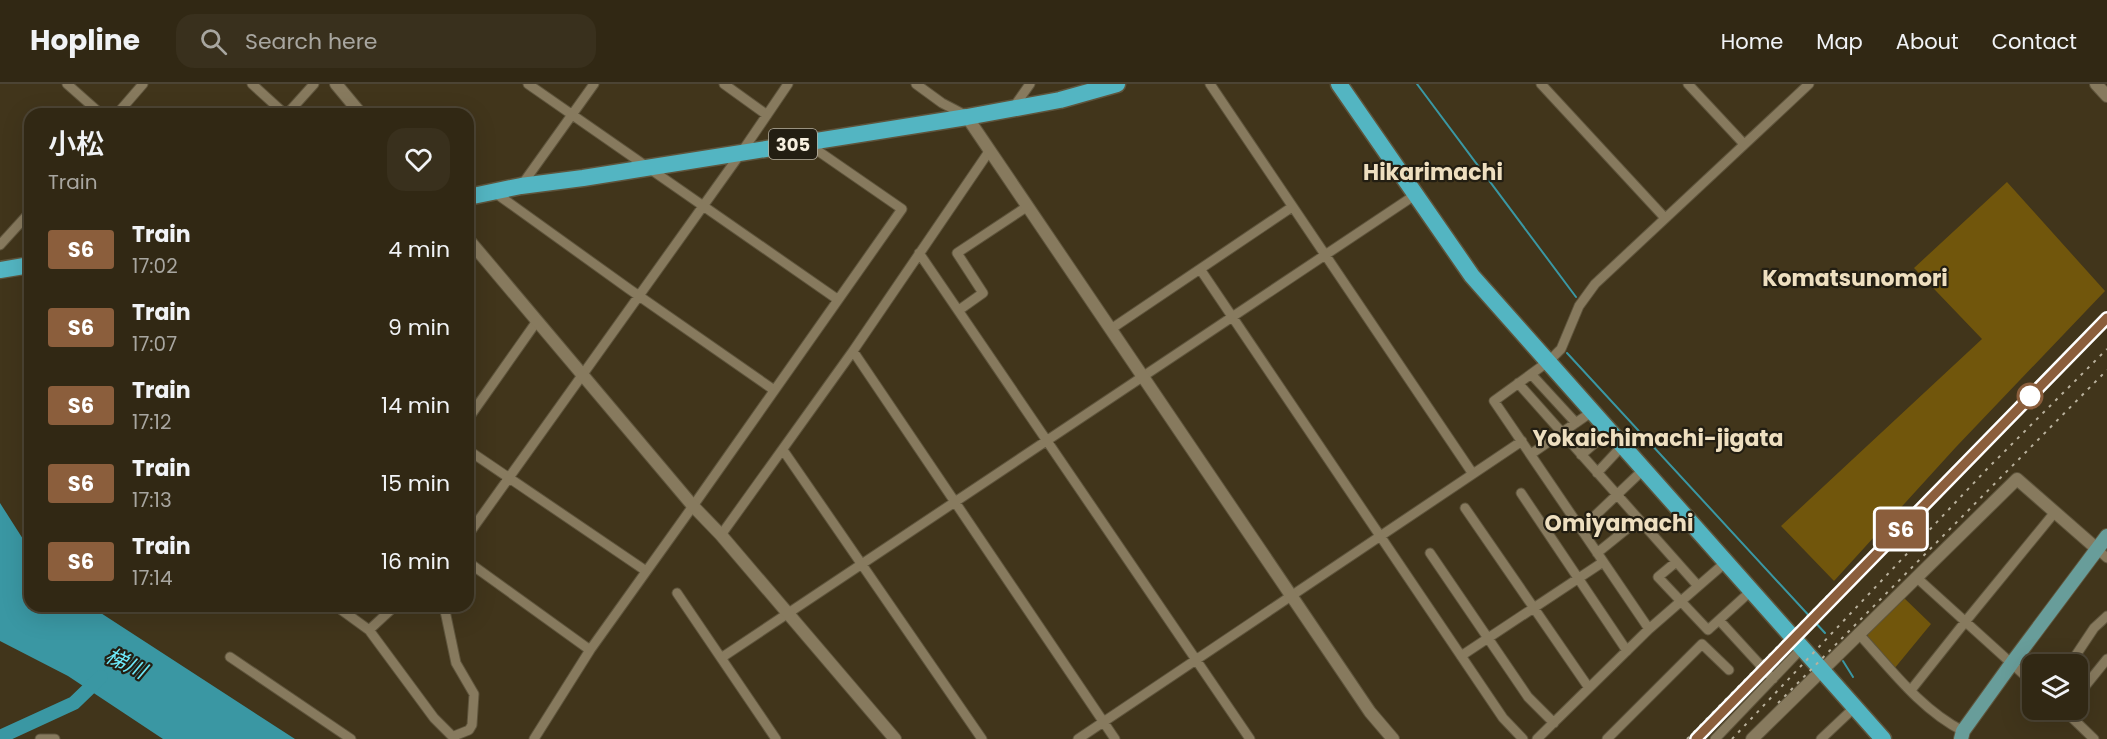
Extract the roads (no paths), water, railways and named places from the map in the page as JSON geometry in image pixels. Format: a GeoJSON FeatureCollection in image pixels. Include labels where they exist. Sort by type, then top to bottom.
{"type":"FeatureCollection","features":[{"type":"Feature","properties":{"kind":"highway","name":"305"},"geometry":{"type":"LineString","coordinates":[[474,196],[521,186],[967,117],[1059,100],[1117,84]]}},
{"type":"Feature","properties":{"kind":"highway"},"geometry":{"type":"LineString","coordinates":[[1339,84],[1472,276],[1884,739]]}},
{"type":"Feature","properties":{"kind":"highway"},"geometry":{"type":"LineString","coordinates":[[0,270],[24,266]]}},
{"type":"Feature","properties":{"kind":"main road"},"geometry":{"type":"LineString","coordinates":[[1962,735],[2012,663],[2102,553],[2107,536]]}},
{"type":"Feature","properties":{"kind":"street"},"geometry":{"type":"LineString","coordinates":[[67,84],[93,108]]}},
{"type":"Feature","properties":{"kind":"street"},"geometry":{"type":"LineString","coordinates":[[122,108],[143,84]]}},
{"type":"Feature","properties":{"kind":"street"},"geometry":{"type":"LineString","coordinates":[[252,84],[279,108]]}},
{"type":"Feature","properties":{"kind":"street"},"geometry":{"type":"LineString","coordinates":[[292,108],[314,84]]}},
{"type":"Feature","properties":{"kind":"street"},"geometry":{"type":"LineString","coordinates":[[336,84],[356,108]]}},
{"type":"Feature","properties":{"kind":"street"},"geometry":{"type":"LineString","coordinates":[[528,84],[837,299]]}},
{"type":"Feature","properties":{"kind":"street"},"geometry":{"type":"LineString","coordinates":[[521,186],[594,84]]}},
{"type":"Feature","properties":{"kind":"street"},"geometry":{"type":"LineString","coordinates":[[724,84],[766,115]]}},
{"type":"Feature","properties":{"kind":"street"},"geometry":{"type":"LineString","coordinates":[[474,527],[788,84]]}},
{"type":"Feature","properties":{"kind":"street"},"geometry":{"type":"LineString","coordinates":[[916,84],[942,103],[967,117],[1370,712],[1393,739]]}},
{"type":"Feature","properties":{"kind":"street"},"geometry":{"type":"LineString","coordinates":[[1013,108],[1030,84]]}},
{"type":"Feature","properties":{"kind":"street"},"geometry":{"type":"LineString","coordinates":[[1209,84],[1473,474]]}},
{"type":"Feature","properties":{"kind":"street"},"geometry":{"type":"LineString","coordinates":[[1688,84],[1744,144]]}},
{"type":"Feature","properties":{"kind":"street"},"geometry":{"type":"LineString","coordinates":[[1649,629],[1494,401],[1549,361],[1561,349],[1584,296],[1809,84]]}},
{"type":"Feature","properties":{"kind":"street"},"geometry":{"type":"LineString","coordinates":[[2096,84],[2107,96]]}},
{"type":"Feature","properties":{"kind":"street"},"geometry":{"type":"LineString","coordinates":[[1542,85],[1665,218]]}},
{"type":"Feature","properties":{"kind":"street"},"geometry":{"type":"LineString","coordinates":[[534,739],[590,650],[902,209],[805,142]]}},
{"type":"Feature","properties":{"kind":"street"},"geometry":{"type":"LineString","coordinates":[[721,535],[853,351],[990,150]]}},
{"type":"Feature","properties":{"kind":"street"},"geometry":{"type":"LineString","coordinates":[[494,192],[774,390]]}},
{"type":"Feature","properties":{"kind":"street"},"geometry":{"type":"LineString","coordinates":[[721,658],[1414,195]]}},
{"type":"Feature","properties":{"kind":"street"},"geometry":{"type":"LineString","coordinates":[[958,310],[983,293],[957,253],[1028,206]]}},
{"type":"Feature","properties":{"kind":"street"},"geometry":{"type":"LineString","coordinates":[[1111,328],[1292,207]]}},
{"type":"Feature","properties":{"kind":"street"},"geometry":{"type":"LineString","coordinates":[[0,245],[24,219]]}},
{"type":"Feature","properties":{"kind":"street"},"geometry":{"type":"LineString","coordinates":[[474,246],[693,506],[789,613],[895,739]]}},
{"type":"Feature","properties":{"kind":"street"},"geometry":{"type":"LineString","coordinates":[[919,252],[1250,739]]}},
{"type":"Feature","properties":{"kind":"street"},"geometry":{"type":"LineString","coordinates":[[1200,269],[1503,718],[1522,739]]}},
{"type":"Feature","properties":{"kind":"street"},"geometry":{"type":"LineString","coordinates":[[474,411],[537,321]]}},
{"type":"Feature","properties":{"kind":"street"},"geometry":{"type":"LineString","coordinates":[[853,351],[1114,739]]}},
{"type":"Feature","properties":{"kind":"street"},"geometry":{"type":"LineString","coordinates":[[1532,374],[1576,423]]}},
{"type":"Feature","properties":{"kind":"street"},"geometry":{"type":"LineString","coordinates":[[1518,383],[1698,586]]}},
{"type":"Feature","properties":{"kind":"street"},"geometry":{"type":"LineString","coordinates":[[1531,454],[1563,434],[1593,411]]}},
{"type":"Feature","properties":{"kind":"street"},"geometry":{"type":"LineString","coordinates":[[1581,455],[1610,430]]}},
{"type":"Feature","properties":{"kind":"street"},"geometry":{"type":"LineString","coordinates":[[1078,739],[1522,441]]}},
{"type":"Feature","properties":{"kind":"street"},"geometry":{"type":"LineString","coordinates":[[1597,473],[1623,445]]}},
{"type":"Feature","properties":{"kind":"street"},"geometry":{"type":"LineString","coordinates":[[783,450],[982,739]]}},
{"type":"Feature","properties":{"kind":"street"},"geometry":{"type":"LineString","coordinates":[[474,454],[646,571]]}},
{"type":"Feature","properties":{"kind":"street"},"geometry":{"type":"LineString","coordinates":[[1581,529],[1644,469]]}},
{"type":"Feature","properties":{"kind":"street"},"geometry":{"type":"LineString","coordinates":[[1752,739],[2017,478],[2102,553]]}},
{"type":"Feature","properties":{"kind":"street"},"geometry":{"type":"LineString","coordinates":[[1521,493],[1627,651]]}},
{"type":"Feature","properties":{"kind":"street"},"geometry":{"type":"LineString","coordinates":[[1465,508],[1589,688]]}},
{"type":"Feature","properties":{"kind":"street"},"geometry":{"type":"LineString","coordinates":[[1911,690],[2055,512]]}},
{"type":"Feature","properties":{"kind":"street"},"geometry":{"type":"LineString","coordinates":[[1597,553],[1638,520]]}},
{"type":"Feature","properties":{"kind":"street"},"geometry":{"type":"LineString","coordinates":[[1430,553],[1528,697],[1554,723]]}},
{"type":"Feature","properties":{"kind":"street"},"geometry":{"type":"LineString","coordinates":[[1461,656],[1603,562]]}},
{"type":"Feature","properties":{"kind":"street"},"geometry":{"type":"LineString","coordinates":[[1676,562],[1658,577],[1708,630],[1752,590]]}},
{"type":"Feature","properties":{"kind":"street"},"geometry":{"type":"LineString","coordinates":[[1537,739],[1649,629],[1726,562]]}},
{"type":"Feature","properties":{"kind":"street"},"geometry":{"type":"LineString","coordinates":[[474,566],[590,650]]}},
{"type":"Feature","properties":{"kind":"street"},"geometry":{"type":"LineString","coordinates":[[1916,577],[2022,672]]}},
{"type":"Feature","properties":{"kind":"street"},"geometry":{"type":"LineString","coordinates":[[677,593],[776,739]]}},
{"type":"Feature","properties":{"kind":"street"},"geometry":{"type":"LineString","coordinates":[[344,612],[369,630],[434,718],[453,738],[469,730],[472,725],[474,694],[456,663],[445,612]]}},
{"type":"Feature","properties":{"kind":"street"},"geometry":{"type":"LineString","coordinates":[[369,630],[388,612]]}},
{"type":"Feature","properties":{"kind":"street"},"geometry":{"type":"LineString","coordinates":[[2077,654],[2094,628],[2107,616]]}},
{"type":"Feature","properties":{"kind":"street"},"geometry":{"type":"LineString","coordinates":[[1719,620],[1773,679]]}},
{"type":"Feature","properties":{"kind":"street"},"geometry":{"type":"LineString","coordinates":[[1858,633],[1911,690],[1962,735]]}},
{"type":"Feature","properties":{"kind":"street"},"geometry":{"type":"LineString","coordinates":[[1607,739],[1702,644],[1729,670]]}},
{"type":"Feature","properties":{"kind":"street"},"geometry":{"type":"LineString","coordinates":[[1715,739],[1803,647]]}},
{"type":"Feature","properties":{"kind":"street"},"geometry":{"type":"LineString","coordinates":[[230,657],[351,739]]}},
{"type":"Feature","properties":{"kind":"street"},"geometry":{"type":"LineString","coordinates":[[2088,683],[2107,659]]}},
{"type":"Feature","properties":{"kind":"street"},"geometry":{"type":"LineString","coordinates":[[1821,739],[1855,707]]}},
{"type":"Feature","properties":{"kind":"street"},"geometry":{"type":"LineString","coordinates":[[2075,720],[2094,739]]}},
{"type":"Feature","properties":{"kind":"street"},"geometry":{"type":"LineString","coordinates":[[40,739],[55,739]]}},
{"type":"Feature","properties":{"kind":"water","name":"梯川"},"geometry":{"type":"Polygon","coordinates":[[[0,503],[24,541],[24,612],[99,612],[295,739],[163,739],[68,676],[0,641],[0,503]]]}},
{"type":"Feature","properties":{"kind":"waterway"},"geometry":{"type":"LineString","coordinates":[[1417,84],[1576,297]]}},
{"type":"Feature","properties":{"kind":"waterway"},"geometry":{"type":"LineString","coordinates":[[1567,353],[1825,633]]}},
{"type":"Feature","properties":{"kind":"waterway"},"geometry":{"type":"LineString","coordinates":[[1843,661],[1853,677]]}},
{"type":"Feature","properties":{"kind":"waterway"},"geometry":{"type":"LineString","coordinates":[[0,737],[74,703],[101,677]]}},
{"type":"Feature","properties":{"kind":"railway"},"geometry":{"type":"LineString","coordinates":[[1687,739],[2107,311]]}},
{"type":"Feature","properties":{"kind":"railway"},"geometry":{"type":"LineString","coordinates":[[1732,739],[1987,469],[2107,349]]}},
{"type":"Feature","properties":{"kind":"railway"},"geometry":{"type":"LineString","coordinates":[[1778,703],[2107,370]]}},
{"type":"Feature","properties":{"kind":"train","name":"S6"},"geometry":{"type":"LineString","coordinates":[[1696,739],[2107,318]]}},
{"type":"Feature","properties":{"kind":"district","name":"Hikarimachi"},"geometry":{"type":"Point","coordinates":[1433,172]}},
{"type":"Feature","properties":{"kind":"district","name":"Komatsunomori"},"geometry":{"type":"Point","coordinates":[1855,278]}},
{"type":"Feature","properties":{"kind":"district","name":"Yokaichimachi-jigata"},"geometry":{"type":"Point","coordinates":[1658,438]}},
{"type":"Feature","properties":{"kind":"district","name":"Omiyamachi"},"geometry":{"type":"Point","coordinates":[1619,523]}}]}
